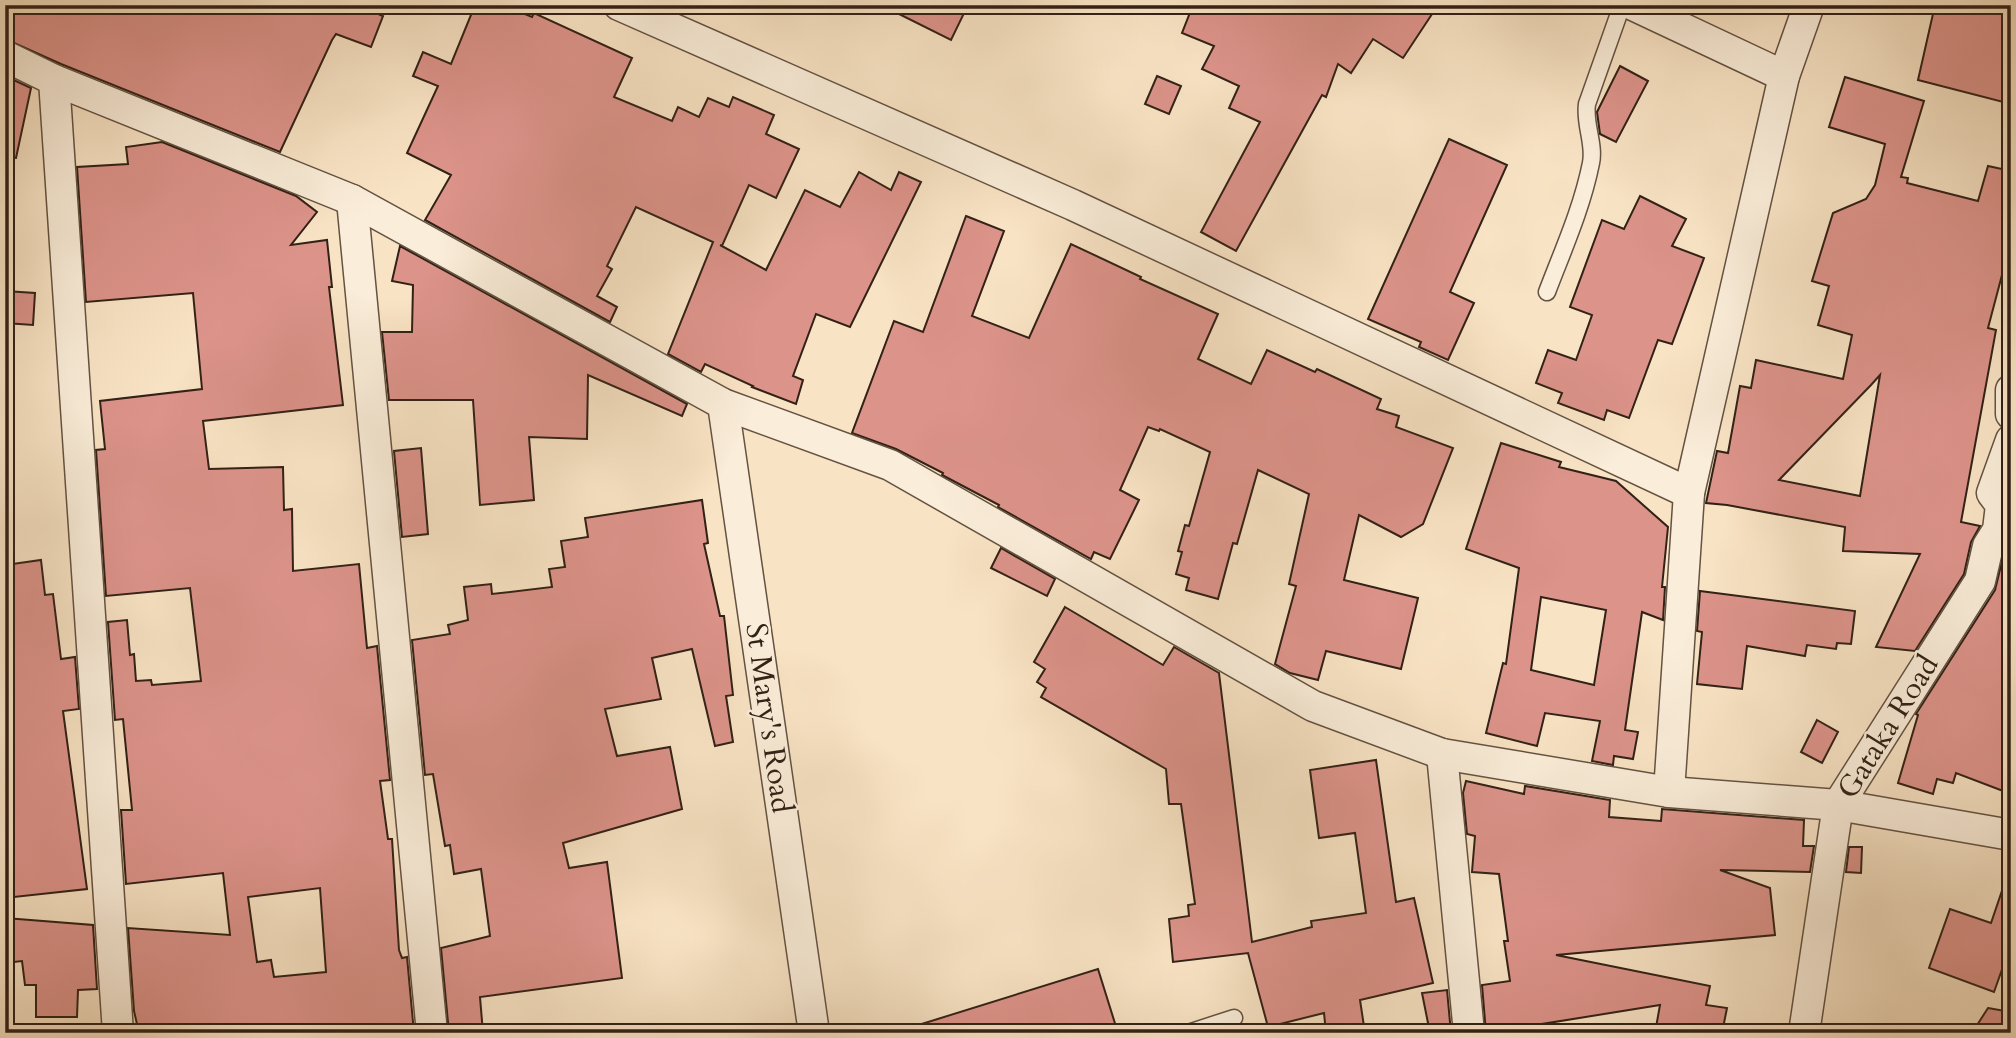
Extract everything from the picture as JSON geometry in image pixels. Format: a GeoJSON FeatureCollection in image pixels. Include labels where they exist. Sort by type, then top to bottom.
{"type":"FeatureCollection","features":[{"type":"Feature","properties":{"kind":"street"},"geometry":{"type":"LineString","coordinates":[[619,5],[1073,205],[1689,493]]}},
{"type":"Feature","properties":{"kind":"street"},"geometry":{"type":"LineString","coordinates":[[1633,5],[1784,76]]}},
{"type":"Feature","properties":{"kind":"street"},"geometry":{"type":"LineString","coordinates":[[1669,792],[1689,493],[1784,76],[1808,5]]}},
{"type":"Feature","properties":{"kind":"street"},"geometry":{"type":"LineString","coordinates":[[5,56],[54,80],[352,200],[723,404],[890,465],[1313,706],[1442,754],[1669,792],[1838,805],[2011,835]]}},
{"type":"Feature","properties":{"kind":"street"},"geometry":{"type":"LineString","coordinates":[[54,80],[118,1033]]}},
{"type":"Feature","properties":{"kind":"street"},"geometry":{"type":"LineString","coordinates":[[352,200],[432,1033]]}},
{"type":"Feature","properties":{"kind":"street"},"geometry":{"type":"LineString","coordinates":[[2011,390],[2011,414]]}},
{"type":"Feature","properties":{"kind":"street","name":"St Mary's Road"},"geometry":{"type":"LineString","coordinates":[[723,404],[814,1033]]}},
{"type":"Feature","properties":{"kind":"street","name":"Gataka Road"},"geometry":{"type":"LineString","coordinates":[[1804,1033],[1838,805],[1980,581],[1988,546],[2004,531],[2001,505],[1992,493],[2011,440]]}},
{"type":"Feature","properties":{"kind":"street"},"geometry":{"type":"LineString","coordinates":[[1442,754],[1469,1033]]}},
{"type":"Feature","properties":{"kind":"lane"},"geometry":{"type":"LineString","coordinates":[[1547,292],[1578,210],[1592,160],[1585,117],[1587,104],[1622,5]]}},
{"type":"Feature","properties":{"kind":"lane"},"geometry":{"type":"LineString","coordinates":[[1188,1033],[1234,1018]]}},
{"type":"Feature","properties":{"kind":"building"},"geometry":{"type":"Polygon","coordinates":[[[5,5],[384,5],[380,15],[383,16],[371,47],[336,34],[280,152],[5,39],[5,5]]]}},
{"type":"Feature","properties":{"kind":"building"},"geometry":{"type":"Polygon","coordinates":[[[475,5],[503,5],[532,17],[534,13],[632,58],[614,97],[672,121],[678,107],[699,117],[708,98],[729,107],[733,97],[774,115],[766,134],[799,149],[776,198],[749,185],[722,246],[720,245],[766,270],[805,190],[840,207],[859,172],[891,190],[899,172],[921,182],[850,327],[816,314],[793,376],[803,380],[796,404],[752,387],[705,364],[701,372],[668,354],[713,242],[636,207],[607,266],[612,269],[597,296],[617,307],[610,322],[425,220],[451,175],[407,153],[438,86],[413,76],[423,52],[451,64],[475,5]]]}},
{"type":"Feature","properties":{"kind":"building"},"geometry":{"type":"Polygon","coordinates":[[[881,5],[968,5],[951,40],[881,5]]]}},
{"type":"Feature","properties":{"kind":"building"},"geometry":{"type":"Polygon","coordinates":[[[1193,5],[1438,5],[1403,58],[1373,39],[1351,73],[1338,64],[1326,97],[1322,95],[1236,251],[1201,232],[1260,122],[1229,108],[1239,86],[1202,69],[1214,46],[1182,33],[1193,5]]]}},
{"type":"Feature","properties":{"kind":"building"},"geometry":{"type":"Polygon","coordinates":[[[1935,5],[2011,5],[2011,104],[1918,80],[1935,5]]]}},
{"type":"Feature","properties":{"kind":"building"},"geometry":{"type":"Polygon","coordinates":[[[1620,66],[1648,81],[1616,142],[1600,134],[1597,112],[1620,66]]]}},
{"type":"Feature","properties":{"kind":"building"},"geometry":{"type":"Polygon","coordinates":[[[5,76],[31,88],[16,158],[5,157],[5,76]]]}},
{"type":"Feature","properties":{"kind":"building"},"geometry":{"type":"Polygon","coordinates":[[[1157,76],[1181,86],[1169,114],[1145,104],[1157,76]]]}},
{"type":"Feature","properties":{"kind":"building"},"geometry":{"type":"Polygon","coordinates":[[[1845,77],[1924,101],[1901,177],[1908,178],[1907,183],[1978,201],[1988,166],[2011,171],[2011,241],[1988,328],[1996,330],[1961,522],[1980,526],[1971,542],[1964,574],[1915,651],[1876,647],[1920,554],[1843,551],[1845,527],[1706,503],[1717,451],[1728,453],[1740,386],[1751,388],[1756,360],[1843,379],[1852,335],[1818,325],[1829,286],[1812,281],[1833,213],[1866,199],[1875,185],[1885,144],[1829,127],[1845,77]],[[1880,375],[1779,480],[1860,496],[1880,375]]]}},
{"type":"Feature","properties":{"kind":"building"},"geometry":{"type":"Polygon","coordinates":[[[1449,139],[1507,165],[1450,292],[1474,303],[1448,360],[1419,347],[1421,342],[1368,319],[1449,139]]]}},
{"type":"Feature","properties":{"kind":"building"},"geometry":{"type":"Polygon","coordinates":[[[162,142],[296,196],[317,212],[291,245],[327,240],[332,287],[329,287],[343,405],[203,421],[209,469],[283,467],[284,510],[292,509],[293,571],[359,564],[367,648],[377,646],[390,780],[380,781],[388,839],[392,839],[399,950],[402,958],[407,957],[414,1033],[139,1033],[134,1011],[128,928],[230,935],[223,873],[126,884],[121,810],[132,810],[123,719],[115,720],[108,622],[127,620],[130,655],[134,654],[136,681],[151,680],[152,685],[201,681],[190,588],[106,596],[96,450],[105,449],[100,401],[202,389],[193,293],[86,302],[77,167],[128,164],[126,147],[162,142]],[[320,888],[248,897],[257,962],[271,960],[274,977],[326,972],[320,888]]]}},
{"type":"Feature","properties":{"kind":"building"},"geometry":{"type":"Polygon","coordinates":[[[1640,196],[1686,219],[1672,246],[1704,258],[1672,344],[1658,340],[1629,418],[1607,410],[1604,420],[1558,403],[1562,393],[1536,383],[1548,350],[1576,360],[1592,315],[1570,307],[1602,220],[1624,229],[1640,196]]]}},
{"type":"Feature","properties":{"kind":"building"},"geometry":{"type":"Polygon","coordinates":[[[966,216],[1004,231],[972,316],[1029,338],[1071,244],[1218,314],[1198,359],[1251,384],[1267,350],[1315,372],[1317,369],[1381,399],[1377,409],[1399,416],[1396,427],[1453,448],[1423,524],[1401,537],[1359,515],[1344,580],[1418,598],[1401,669],[1326,651],[1318,680],[1290,673],[1275,664],[1296,586],[1289,584],[1309,494],[1258,470],[1237,544],[1233,543],[1218,599],[1186,590],[1189,578],[1176,574],[1182,552],[1178,551],[1185,525],[1189,526],[1210,452],[1160,429],[1159,431],[1148,427],[1120,490],[1139,500],[1110,559],[1094,552],[1091,559],[942,475],[943,473],[896,449],[852,433],[894,321],[923,332],[966,216]]]}},
{"type":"Feature","properties":{"kind":"building"},"geometry":{"type":"Polygon","coordinates":[[[400,246],[687,404],[682,416],[588,375],[587,439],[529,437],[534,500],[480,505],[473,400],[389,400],[382,332],[412,332],[413,285],[392,281],[400,246]]]}},
{"type":"Feature","properties":{"kind":"building"},"geometry":{"type":"Polygon","coordinates":[[[5,291],[35,293],[33,325],[5,323],[5,291]]]}},
{"type":"Feature","properties":{"kind":"building"},"geometry":{"type":"Polygon","coordinates":[[[1501,443],[1561,462],[1559,467],[1616,481],[1668,527],[1662,587],[1665,587],[1663,620],[1642,612],[1625,730],[1638,732],[1633,759],[1614,756],[1613,765],[1592,761],[1600,721],[1545,713],[1537,746],[1486,733],[1503,663],[1506,664],[1519,568],[1466,549],[1501,443]],[[1541,597],[1531,670],[1594,685],[1606,610],[1541,597]]]}},
{"type":"Feature","properties":{"kind":"building"},"geometry":{"type":"Polygon","coordinates":[[[421,448],[428,534],[402,537],[394,451],[421,448]]]}},
{"type":"Feature","properties":{"kind":"building"},"geometry":{"type":"Polygon","coordinates":[[[702,500],[708,543],[704,544],[720,616],[724,616],[733,695],[726,696],[733,742],[715,746],[692,649],[652,658],[661,699],[605,709],[617,756],[670,747],[682,809],[563,843],[569,868],[607,862],[622,978],[480,997],[483,1033],[449,1033],[441,948],[490,936],[481,869],[454,874],[450,845],[445,846],[433,774],[425,775],[412,640],[450,634],[448,625],[468,620],[464,587],[491,584],[492,594],[552,587],[549,569],[565,567],[561,541],[588,537],[585,518],[702,500]]]}},
{"type":"Feature","properties":{"kind":"building"},"geometry":{"type":"Polygon","coordinates":[[[2011,543],[2011,794],[1956,773],[1953,783],[1937,779],[1933,794],[1898,783],[1918,715],[1916,714],[1995,590],[2004,553],[2011,543]]]}},
{"type":"Feature","properties":{"kind":"building"},"geometry":{"type":"Polygon","coordinates":[[[1001,548],[1055,579],[1047,596],[991,568],[1001,548]]]}},
{"type":"Feature","properties":{"kind":"building"},"geometry":{"type":"Polygon","coordinates":[[[41,560],[45,595],[53,594],[61,659],[75,657],[79,709],[63,711],[87,889],[5,898],[5,565],[41,560]]]}},
{"type":"Feature","properties":{"kind":"building"},"geometry":{"type":"Polygon","coordinates":[[[1700,591],[1855,611],[1851,644],[1837,643],[1836,649],[1807,645],[1805,656],[1747,646],[1742,689],[1697,684],[1702,632],[1697,631],[1700,591]]]}},
{"type":"Feature","properties":{"kind":"building"},"geometry":{"type":"Polygon","coordinates":[[[1065,607],[1163,665],[1174,647],[1219,673],[1252,942],[1312,927],[1311,921],[1366,913],[1355,833],[1319,838],[1310,770],[1376,760],[1396,902],[1414,898],[1433,983],[1360,1000],[1365,1033],[1326,1033],[1324,1013],[1268,1027],[1248,953],[1173,962],[1169,919],[1189,916],[1188,905],[1195,904],[1181,804],[1169,804],[1166,769],[1041,697],[1046,688],[1037,682],[1045,669],[1034,662],[1065,607]]]}},
{"type":"Feature","properties":{"kind":"building"},"geometry":{"type":"Polygon","coordinates":[[[1817,720],[1838,732],[1822,763],[1801,752],[1817,720]]]}},
{"type":"Feature","properties":{"kind":"building"},"geometry":{"type":"Polygon","coordinates":[[[1466,781],[1524,794],[1525,786],[1610,800],[1609,817],[1661,821],[1662,809],[1804,820],[1803,846],[1814,846],[1810,872],[1720,870],[1770,888],[1775,935],[1556,955],[1710,986],[1706,1005],[1727,1008],[1722,1033],[1655,1033],[1660,1005],[1486,1033],[1482,985],[1510,981],[1504,941],[1508,941],[1499,874],[1472,872],[1475,836],[1467,834],[1463,793],[1466,781]]]}},
{"type":"Feature","properties":{"kind":"building"},"geometry":{"type":"Polygon","coordinates":[[[1849,847],[1862,847],[1861,873],[1846,872],[1849,847]]]}},
{"type":"Feature","properties":{"kind":"building"},"geometry":{"type":"Polygon","coordinates":[[[2007,876],[2011,877],[2011,944],[1994,992],[1929,968],[1950,909],[1991,923],[2007,876]]]}},
{"type":"Feature","properties":{"kind":"building"},"geometry":{"type":"Polygon","coordinates":[[[5,918],[93,925],[97,989],[78,990],[77,1017],[36,1017],[36,985],[25,985],[22,961],[5,963],[5,918]]]}},
{"type":"Feature","properties":{"kind":"building"},"geometry":{"type":"Polygon","coordinates":[[[1098,969],[1118,1033],[913,1033],[912,1027],[1098,969]]]}},
{"type":"Feature","properties":{"kind":"building"},"geometry":{"type":"Polygon","coordinates":[[[1447,990],[1451,1033],[1430,1033],[1422,993],[1447,990]]]}},
{"type":"Feature","properties":{"kind":"building"},"geometry":{"type":"Polygon","coordinates":[[[1988,1008],[2011,1012],[2011,1033],[1972,1033],[1988,1008]]]}}]}
